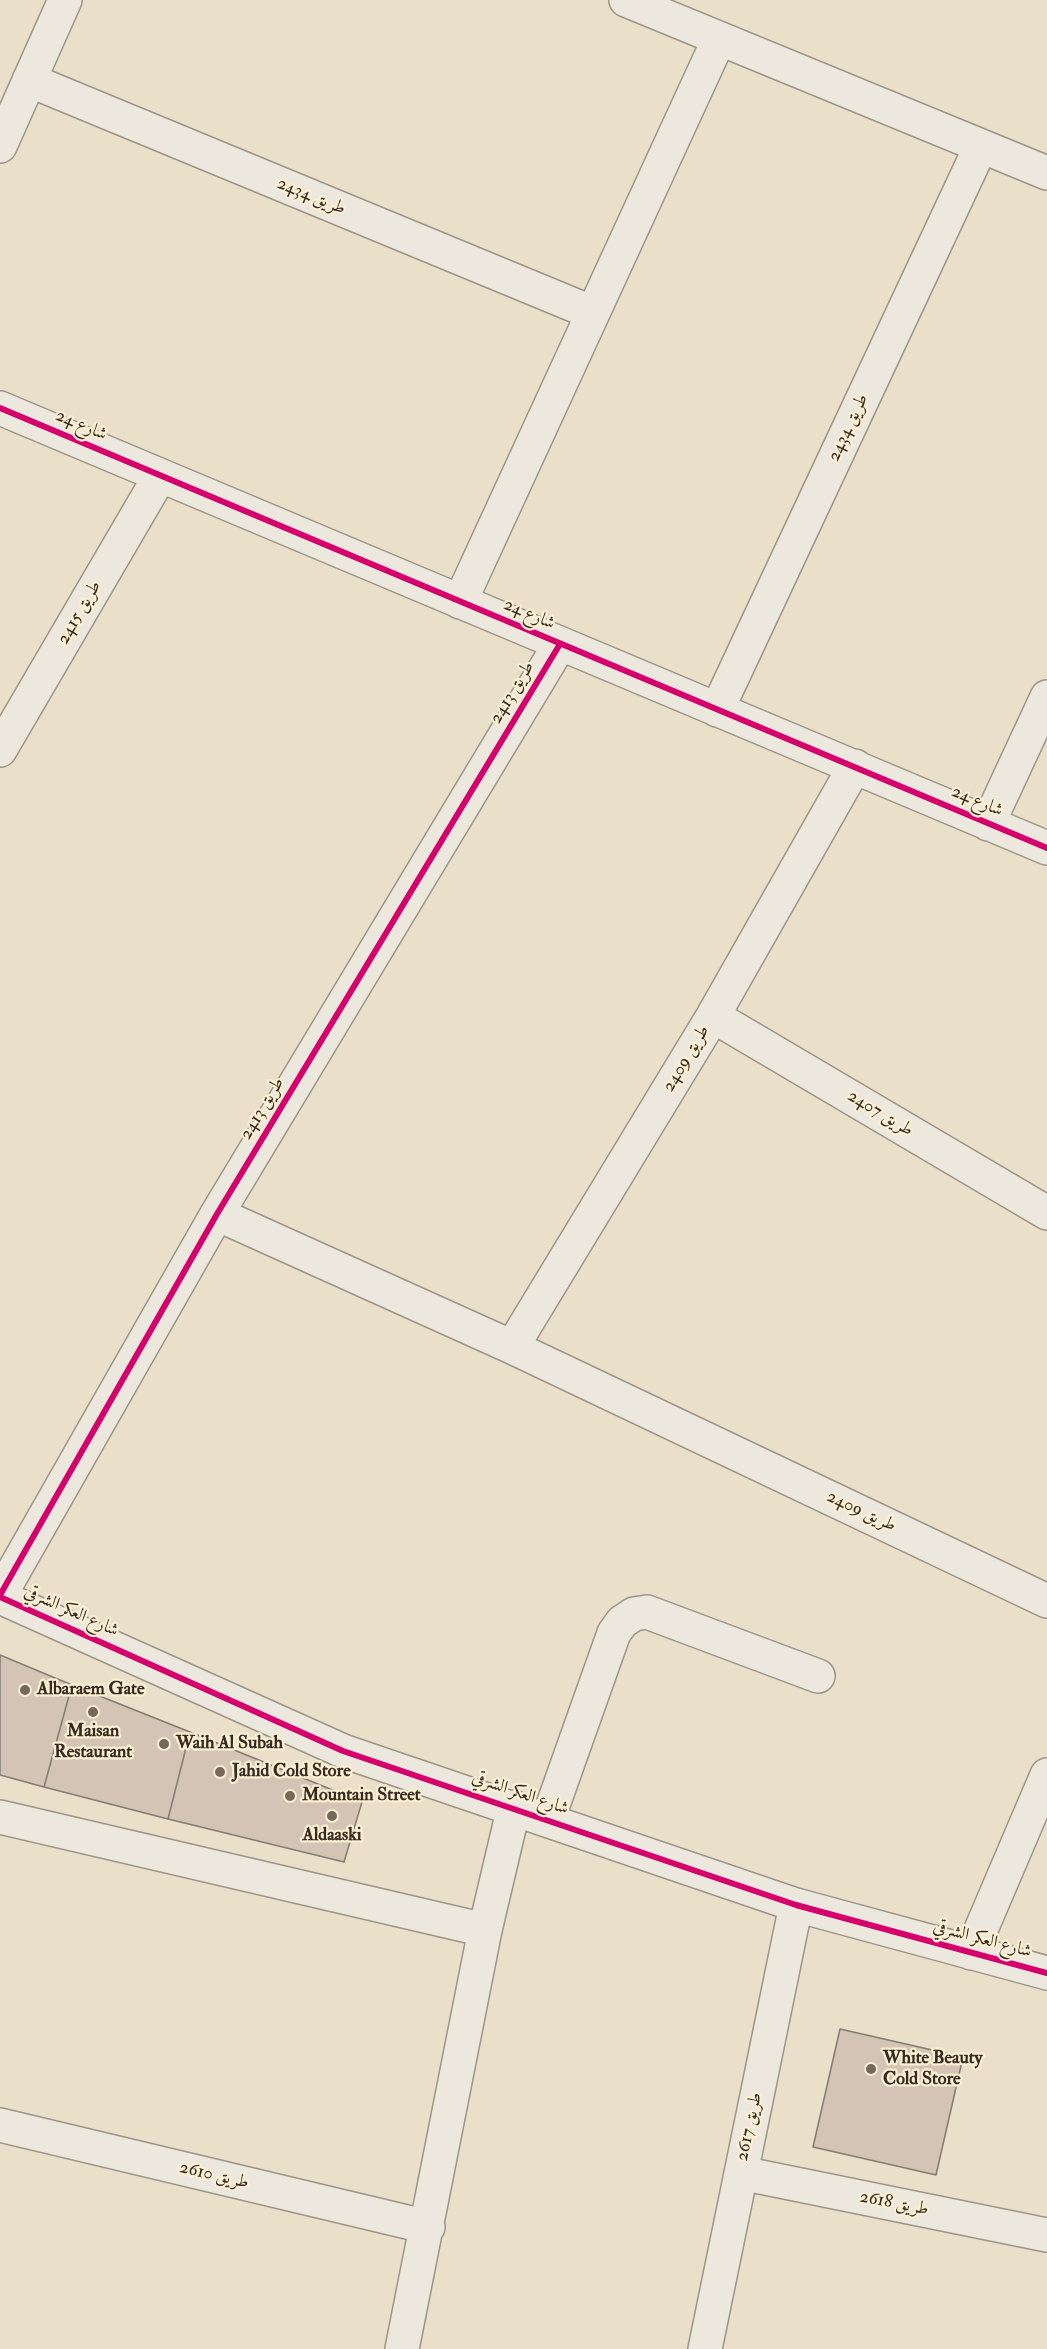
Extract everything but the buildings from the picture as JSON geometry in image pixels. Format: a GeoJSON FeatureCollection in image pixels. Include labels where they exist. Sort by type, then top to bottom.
{"type":"FeatureCollection","features":[{"type":"Feature","properties":{"kind":"street"},"geometry":{"type":"LineString","coordinates":[[0,146],[65,0]]}},
{"type":"Feature","properties":{"kind":"street"},"geometry":{"type":"LineString","coordinates":[[626,0],[1047,173]]}},
{"type":"Feature","properties":{"kind":"street"},"geometry":{"type":"LineString","coordinates":[[460,602],[719,39]]}},
{"type":"Feature","properties":{"kind":"street","name":"طريق 2434"},"geometry":{"type":"LineString","coordinates":[[29,80],[593,313]]}},
{"type":"Feature","properties":{"kind":"street","name":"طريق 2434"},"geometry":{"type":"LineString","coordinates":[[717,710],[981,146]]}},
{"type":"Feature","properties":{"kind":"street","name":"شارع 24"},"geometry":{"type":"LineString","coordinates":[[0,408],[1047,848]]}},
{"type":"Feature","properties":{"kind":"street","name":"طريق 2415"},"geometry":{"type":"LineString","coordinates":[[0,750],[160,476]]}},
{"type":"Feature","properties":{"kind":"street","name":"طريق 2413"},"geometry":{"type":"LineString","coordinates":[[0,1596],[217,1214],[560,644]]}},
{"type":"Feature","properties":{"kind":"street"},"geometry":{"type":"LineString","coordinates":[[988,824],[1047,697]]}},
{"type":"Feature","properties":{"kind":"street","name":"طريق 2409"},"geometry":{"type":"LineString","coordinates":[[512,1347],[713,1016],[855,766]]}},
{"type":"Feature","properties":{"kind":"street","name":"طريق 2407"},"geometry":{"type":"LineString","coordinates":[[713,1016],[1047,1213]]}},
{"type":"Feature","properties":{"kind":"street","name":"طريق 2409"},"geometry":{"type":"LineString","coordinates":[[217,1214],[512,1347],[1047,1601]]}},
{"type":"Feature","properties":{"kind":"street","name":"شارع العكر الشرقي"},"geometry":{"type":"LineString","coordinates":[[0,1596],[343,1750],[796,1905],[1047,1973]]}},
{"type":"Feature","properties":{"kind":"street"},"geometry":{"type":"LineString","coordinates":[[548,1819],[614,1633],[622,1622],[634,1614],[647,1612],[818,1676]]}},
{"type":"Feature","properties":{"kind":"street"},"geometry":{"type":"LineString","coordinates":[[971,1953],[1047,1775]]}},
{"type":"Feature","properties":{"kind":"street"},"geometry":{"type":"LineString","coordinates":[[402,2349],[485,1930],[514,1807]]}},
{"type":"Feature","properties":{"kind":"street"},"geometry":{"type":"LineString","coordinates":[[0,1817],[485,1930]]}},
{"type":"Feature","properties":{"kind":"street","name":"طريق 2617"},"geometry":{"type":"LineString","coordinates":[[705,2349],[796,1905]]}},
{"type":"Feature","properties":{"kind":"street","name":"طريق 2610"},"geometry":{"type":"LineString","coordinates":[[0,2125],[428,2227]]}},
{"type":"Feature","properties":{"kind":"street","name":"طريق 2618"},"geometry":{"type":"LineString","coordinates":[[741,2173],[1047,2235]]}},
{"type":"Feature","properties":{"kind":"cycle path"},"geometry":{"type":"LineString","coordinates":[[0,408],[1047,848]]}},
{"type":"Feature","properties":{"kind":"cycle path"},"geometry":{"type":"LineString","coordinates":[[0,1595],[217,1214],[560,644]]}},
{"type":"Feature","properties":{"kind":"cycle path"},"geometry":{"type":"LineString","coordinates":[[0,1597],[343,1751],[796,1905],[1047,1973]]}},
{"type":"Feature","properties":{"kind":"place","name":"Albaraem Gate"},"geometry":{"type":"Point","coordinates":[25,1690]}},
{"type":"Feature","properties":{"kind":"place","name":"Maisan Restaurant"},"geometry":{"type":"Point","coordinates":[93,1712]}},
{"type":"Feature","properties":{"kind":"place","name":"Waih Al Subah"},"geometry":{"type":"Point","coordinates":[164,1744]}},
{"type":"Feature","properties":{"kind":"place","name":"Jahid Cold Store"},"geometry":{"type":"Point","coordinates":[220,1772]}},
{"type":"Feature","properties":{"kind":"place","name":"Mountain Street"},"geometry":{"type":"Point","coordinates":[290,1796]}},
{"type":"Feature","properties":{"kind":"place","name":"Aldaaski"},"geometry":{"type":"Point","coordinates":[332,1816]}},
{"type":"Feature","properties":{"kind":"place","name":"White Beauty Cold Store"},"geometry":{"type":"Point","coordinates":[871,2069]}}]}
